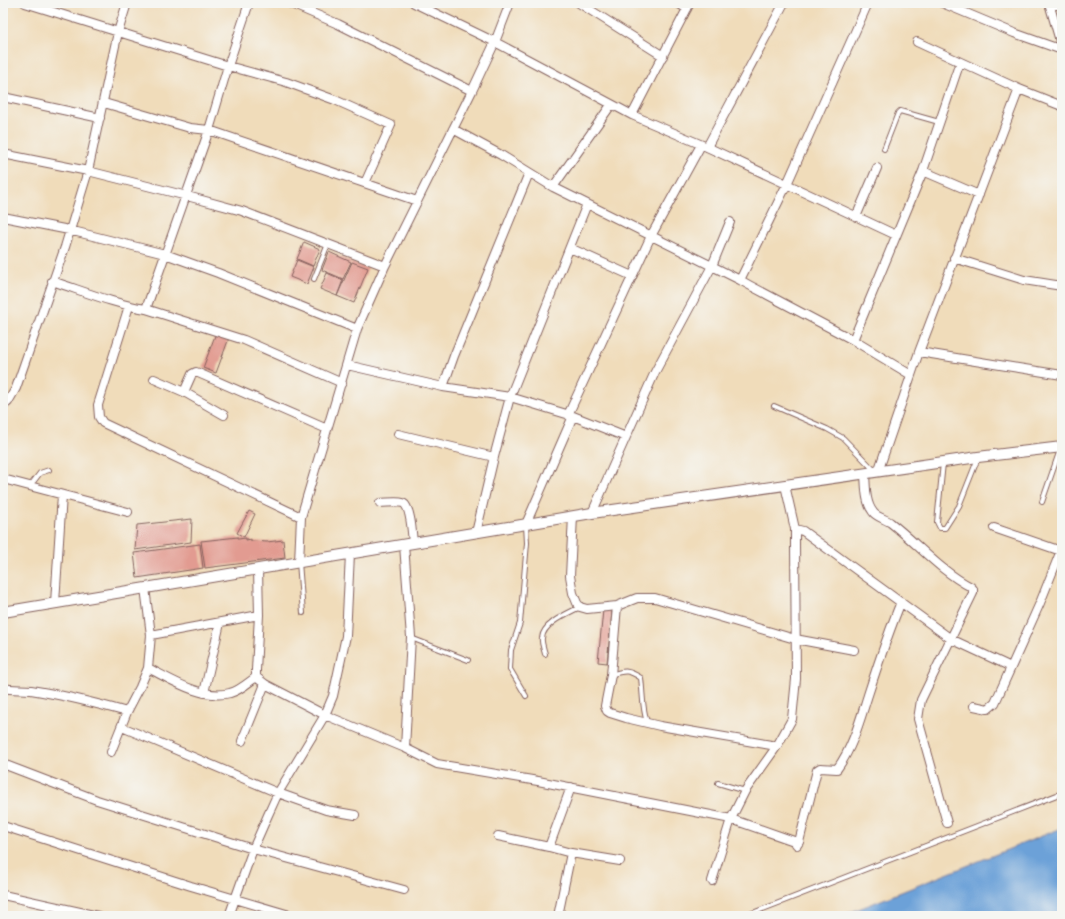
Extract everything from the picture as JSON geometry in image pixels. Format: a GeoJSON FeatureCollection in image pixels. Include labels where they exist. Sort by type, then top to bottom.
{"type":"FeatureCollection","features":[{"type":"Feature","properties":{"kind":"street"},"geometry":{"type":"LineString","coordinates":[[25,3],[228,66],[286,82],[335,100],[391,125],[365,182]]}},
{"type":"Feature","properties":{"kind":"street"},"geometry":{"type":"LineString","coordinates":[[3,406],[8,402],[16,388],[70,230],[88,171],[104,103],[118,32],[126,3]]}},
{"type":"Feature","properties":{"kind":"street"},"geometry":{"type":"LineString","coordinates":[[146,309],[187,196],[228,66],[250,3]]}},
{"type":"Feature","properties":{"kind":"street"},"geometry":{"type":"LineString","coordinates":[[288,3],[338,24],[472,91]]}},
{"type":"Feature","properties":{"kind":"street"},"geometry":{"type":"LineString","coordinates":[[414,3],[495,42],[611,105],[704,146],[896,235]]}},
{"type":"Feature","properties":{"kind":"street"},"geometry":{"type":"LineString","coordinates":[[299,562],[301,517],[357,329],[385,266],[495,42],[510,3]]}},
{"type":"Feature","properties":{"kind":"street"},"geometry":{"type":"LineString","coordinates":[[579,3],[663,56]]}},
{"type":"Feature","properties":{"kind":"street"},"geometry":{"type":"LineString","coordinates":[[632,115],[689,6],[678,3]]}},
{"type":"Feature","properties":{"kind":"street"},"geometry":{"type":"LineString","coordinates":[[526,524],[571,416],[651,236],[704,146],[784,3]]}},
{"type":"Feature","properties":{"kind":"street"},"geometry":{"type":"LineString","coordinates":[[740,280],[787,184],[868,3]]}},
{"type":"Feature","properties":{"kind":"street"},"geometry":{"type":"LineString","coordinates":[[942,3],[1014,33],[1062,49]]}},
{"type":"Feature","properties":{"kind":"street"},"geometry":{"type":"LineString","coordinates":[[1062,6],[1049,3],[1062,49]]}},
{"type":"Feature","properties":{"kind":"street"},"geometry":{"type":"LineString","coordinates":[[917,42],[1018,89],[1062,106]]}},
{"type":"Feature","properties":{"kind":"street"},"geometry":{"type":"LineString","coordinates":[[853,340],[923,171],[960,62]]}},
{"type":"Feature","properties":{"kind":"street"},"geometry":{"type":"LineString","coordinates":[[877,472],[919,352],[1018,89]]}},
{"type":"Feature","properties":{"kind":"street"},"geometry":{"type":"LineString","coordinates":[[3,97],[100,118]]}},
{"type":"Feature","properties":{"kind":"street"},"geometry":{"type":"LineString","coordinates":[[104,103],[190,128],[209,130],[417,201]]}},
{"type":"Feature","properties":{"kind":"street"},"geometry":{"type":"LineString","coordinates":[[553,187],[611,105]]}},
{"type":"Feature","properties":{"kind":"street"},"geometry":{"type":"LineString","coordinates":[[453,129],[501,155],[553,187],[740,280],[853,340],[911,376]]}},
{"type":"Feature","properties":{"kind":"street"},"geometry":{"type":"LineString","coordinates":[[3,154],[88,171],[242,211],[385,266]]}},
{"type":"Feature","properties":{"kind":"street"},"geometry":{"type":"LineString","coordinates":[[856,217],[877,168]]}},
{"type":"Feature","properties":{"kind":"street"},"geometry":{"type":"LineString","coordinates":[[923,171],[979,195]]}},
{"type":"Feature","properties":{"kind":"street"},"geometry":{"type":"LineString","coordinates":[[443,387],[454,356],[529,173]]}},
{"type":"Feature","properties":{"kind":"street"},"geometry":{"type":"LineString","coordinates":[[476,533],[494,456],[510,397],[587,204]]}},
{"type":"Feature","properties":{"kind":"street"},"geometry":{"type":"LineString","coordinates":[[3,217],[70,230],[165,254],[218,273],[357,329]]}},
{"type":"Feature","properties":{"kind":"street"},"geometry":{"type":"LineString","coordinates":[[592,513],[655,372],[712,266],[730,222]]}},
{"type":"Feature","properties":{"kind":"street"},"geometry":{"type":"LineString","coordinates":[[570,248],[632,276]]}},
{"type":"Feature","properties":{"kind":"street"},"geometry":{"type":"LineString","coordinates":[[954,258],[1024,280],[1062,286]]}},
{"type":"Feature","properties":{"kind":"street"},"geometry":{"type":"LineString","coordinates":[[52,281],[106,300],[146,309],[244,340],[342,383]]}},
{"type":"Feature","properties":{"kind":"street"},"geometry":{"type":"LineString","coordinates":[[129,306],[98,405],[99,417],[103,423],[301,517]]}},
{"type":"Feature","properties":{"kind":"street"},"geometry":{"type":"LineString","coordinates":[[919,352],[1062,375]]}},
{"type":"Feature","properties":{"kind":"street"},"geometry":{"type":"LineString","coordinates":[[347,366],[443,387],[510,397],[571,416],[626,437]]}},
{"type":"Feature","properties":{"kind":"street"},"geometry":{"type":"LineString","coordinates":[[184,392],[192,374],[196,372],[327,429]]}},
{"type":"Feature","properties":{"kind":"street"},"geometry":{"type":"LineString","coordinates":[[154,379],[184,392],[224,415]]}},
{"type":"Feature","properties":{"kind":"street"},"geometry":{"type":"LineString","coordinates":[[398,434],[494,456]]}},
{"type":"Feature","properties":{"kind":"street"},"geometry":{"type":"LineString","coordinates":[[3,612],[592,513],[978,457],[1062,447]]}},
{"type":"Feature","properties":{"kind":"street"},"geometry":{"type":"LineString","coordinates":[[865,474],[868,504],[874,514],[886,519],[949,574],[973,589],[973,593],[921,700],[918,719],[947,823]]}},
{"type":"Feature","properties":{"kind":"street"},"geometry":{"type":"LineString","coordinates":[[3,480],[128,512]]}},
{"type":"Feature","properties":{"kind":"street"},"geometry":{"type":"LineString","coordinates":[[712,881],[731,820],[745,791],[777,746],[792,719],[796,679],[795,529],[785,485]]}},
{"type":"Feature","properties":{"kind":"street"},"geometry":{"type":"LineString","coordinates":[[55,603],[62,495]]}},
{"type":"Feature","properties":{"kind":"street"},"geometry":{"type":"LineString","coordinates":[[380,503],[402,503],[407,506],[409,514],[411,637],[405,748]]}},
{"type":"Feature","properties":{"kind":"street"},"geometry":{"type":"LineString","coordinates":[[573,516],[570,576],[573,593],[580,607],[587,609],[617,606],[637,598],[656,598],[795,638],[854,650]]}},
{"type":"Feature","properties":{"kind":"street"},"geometry":{"type":"LineString","coordinates":[[974,706],[988,709],[995,703],[1040,603],[1062,549],[994,528]]}},
{"type":"Feature","properties":{"kind":"street"},"geometry":{"type":"LineString","coordinates":[[795,529],[803,531],[950,638],[1011,667]]}},
{"type":"Feature","properties":{"kind":"street"},"geometry":{"type":"LineString","coordinates":[[229,916],[253,849],[278,793],[325,715],[333,696],[346,636],[350,554]]}},
{"type":"Feature","properties":{"kind":"street"},"geometry":{"type":"LineString","coordinates":[[256,677],[259,615],[258,569]]}},
{"type":"Feature","properties":{"kind":"street"},"geometry":{"type":"LineString","coordinates":[[111,752],[122,727],[126,712],[140,687],[148,668],[151,635],[145,588]]}},
{"type":"Feature","properties":{"kind":"street"},"geometry":{"type":"LineString","coordinates":[[256,677],[265,684],[325,715],[405,748],[437,764],[571,787],[731,820],[794,841],[797,845],[817,770],[820,768],[837,769],[848,751],[856,734],[888,632],[901,602]]}},
{"type":"Feature","properties":{"kind":"street"},"geometry":{"type":"LineString","coordinates":[[617,606],[611,675],[605,706],[607,711],[626,718],[660,726],[777,746]]}},
{"type":"Feature","properties":{"kind":"street"},"geometry":{"type":"LineString","coordinates":[[151,635],[259,615]]}},
{"type":"Feature","properties":{"kind":"street"},"geometry":{"type":"LineString","coordinates":[[204,693],[220,623]]}},
{"type":"Feature","properties":{"kind":"street"},"geometry":{"type":"LineString","coordinates":[[148,668],[179,684],[204,693],[230,693],[256,677]]}},
{"type":"Feature","properties":{"kind":"street"},"geometry":{"type":"LineString","coordinates":[[242,741],[265,684]]}},
{"type":"Feature","properties":{"kind":"street"},"geometry":{"type":"LineString","coordinates":[[3,688],[60,695],[126,712]]}},
{"type":"Feature","properties":{"kind":"street"},"geometry":{"type":"LineString","coordinates":[[122,727],[278,793],[326,810],[356,815]]}},
{"type":"Feature","properties":{"kind":"street"},"geometry":{"type":"LineString","coordinates":[[3,764],[97,800],[253,849],[404,890]]}},
{"type":"Feature","properties":{"kind":"street"},"geometry":{"type":"LineString","coordinates":[[549,847],[571,787]]}},
{"type":"Feature","properties":{"kind":"street"},"geometry":{"type":"LineString","coordinates":[[3,826],[235,900],[293,916]]}},
{"type":"Feature","properties":{"kind":"street"},"geometry":{"type":"LineString","coordinates":[[498,836],[570,853],[620,860]]}},
{"type":"Feature","properties":{"kind":"street"},"geometry":{"type":"LineString","coordinates":[[558,916],[570,853]]}},
{"type":"Feature","properties":{"kind":"street"},"geometry":{"type":"LineString","coordinates":[[3,894],[98,916]]}},
{"type":"Feature","properties":{"kind":"lane"},"geometry":{"type":"LineString","coordinates":[[884,149],[900,111],[939,122]]}},
{"type":"Feature","properties":{"kind":"lane"},"geometry":{"type":"LineString","coordinates":[[314,279],[328,244]]}},
{"type":"Feature","properties":{"kind":"lane"},"geometry":{"type":"LineString","coordinates":[[774,406],[843,438],[877,472]]}},
{"type":"Feature","properties":{"kind":"lane"},"geometry":{"type":"LineString","coordinates":[[1042,502],[1062,447]]}},
{"type":"Feature","properties":{"kind":"lane"},"geometry":{"type":"LineString","coordinates":[[943,462],[937,522],[940,528],[945,528],[959,506],[978,457]]}},
{"type":"Feature","properties":{"kind":"lane"},"geometry":{"type":"LineString","coordinates":[[30,486],[40,473],[49,470]]}},
{"type":"Feature","properties":{"kind":"lane"},"geometry":{"type":"LineString","coordinates":[[526,524],[527,542],[520,623],[511,650],[510,669],[526,696]]}},
{"type":"Feature","properties":{"kind":"lane"},"geometry":{"type":"LineString","coordinates":[[299,562],[303,614]]}},
{"type":"Feature","properties":{"kind":"lane"},"geometry":{"type":"LineString","coordinates":[[545,654],[542,637],[545,629],[554,621],[580,607]]}},
{"type":"Feature","properties":{"kind":"lane"},"geometry":{"type":"LineString","coordinates":[[411,637],[468,660]]}},
{"type":"Feature","properties":{"kind":"lane"},"geometry":{"type":"LineString","coordinates":[[611,675],[632,671],[641,678],[643,706],[648,722]]}},
{"type":"Feature","properties":{"kind":"lane"},"geometry":{"type":"LineString","coordinates":[[718,783],[745,791]]}},
{"type":"Feature","properties":{"kind":"lane"},"geometry":{"type":"LineString","coordinates":[[745,916],[1062,793]]}},
{"type":"Feature","properties":{"kind":"water"},"geometry":{"type":"Polygon","coordinates":[[[1062,828],[1062,916],[841,916],[1062,828]]]}},
{"type":"Feature","properties":{"kind":"building"},"geometry":{"type":"Polygon","coordinates":[[[304,242],[320,249],[313,266],[297,259],[304,242]]]}},
{"type":"Feature","properties":{"kind":"building"},"geometry":{"type":"Polygon","coordinates":[[[329,252],[351,262],[343,279],[322,270],[329,252]]]}},
{"type":"Feature","properties":{"kind":"building"},"geometry":{"type":"Polygon","coordinates":[[[297,260],[314,267],[307,284],[290,277],[297,260]]]}},
{"type":"Feature","properties":{"kind":"building"},"geometry":{"type":"Polygon","coordinates":[[[352,262],[368,268],[354,303],[337,296],[352,262]]]}},
{"type":"Feature","properties":{"kind":"building"},"geometry":{"type":"Polygon","coordinates":[[[327,273],[343,280],[337,296],[320,289],[327,273]]]}},
{"type":"Feature","properties":{"kind":"building"},"geometry":{"type":"Polygon","coordinates":[[[216,333],[229,338],[216,373],[203,368],[216,333]]]}},
{"type":"Feature","properties":{"kind":"building"},"geometry":{"type":"Polygon","coordinates":[[[249,511],[255,514],[244,537],[237,533],[249,511]]]}},
{"type":"Feature","properties":{"kind":"building"},"geometry":{"type":"Polygon","coordinates":[[[192,519],[191,542],[135,550],[137,525],[192,519]]]}},
{"type":"Feature","properties":{"kind":"building"},"geometry":{"type":"Polygon","coordinates":[[[238,537],[238,539],[251,539],[251,541],[267,542],[283,540],[285,558],[205,568],[201,541],[238,537]]]}},
{"type":"Feature","properties":{"kind":"building"},"geometry":{"type":"Polygon","coordinates":[[[200,544],[203,568],[137,578],[134,553],[200,544]]]}},
{"type":"Feature","properties":{"kind":"building"},"geometry":{"type":"Polygon","coordinates":[[[603,610],[612,611],[607,663],[598,662],[603,610]]]}}]}
